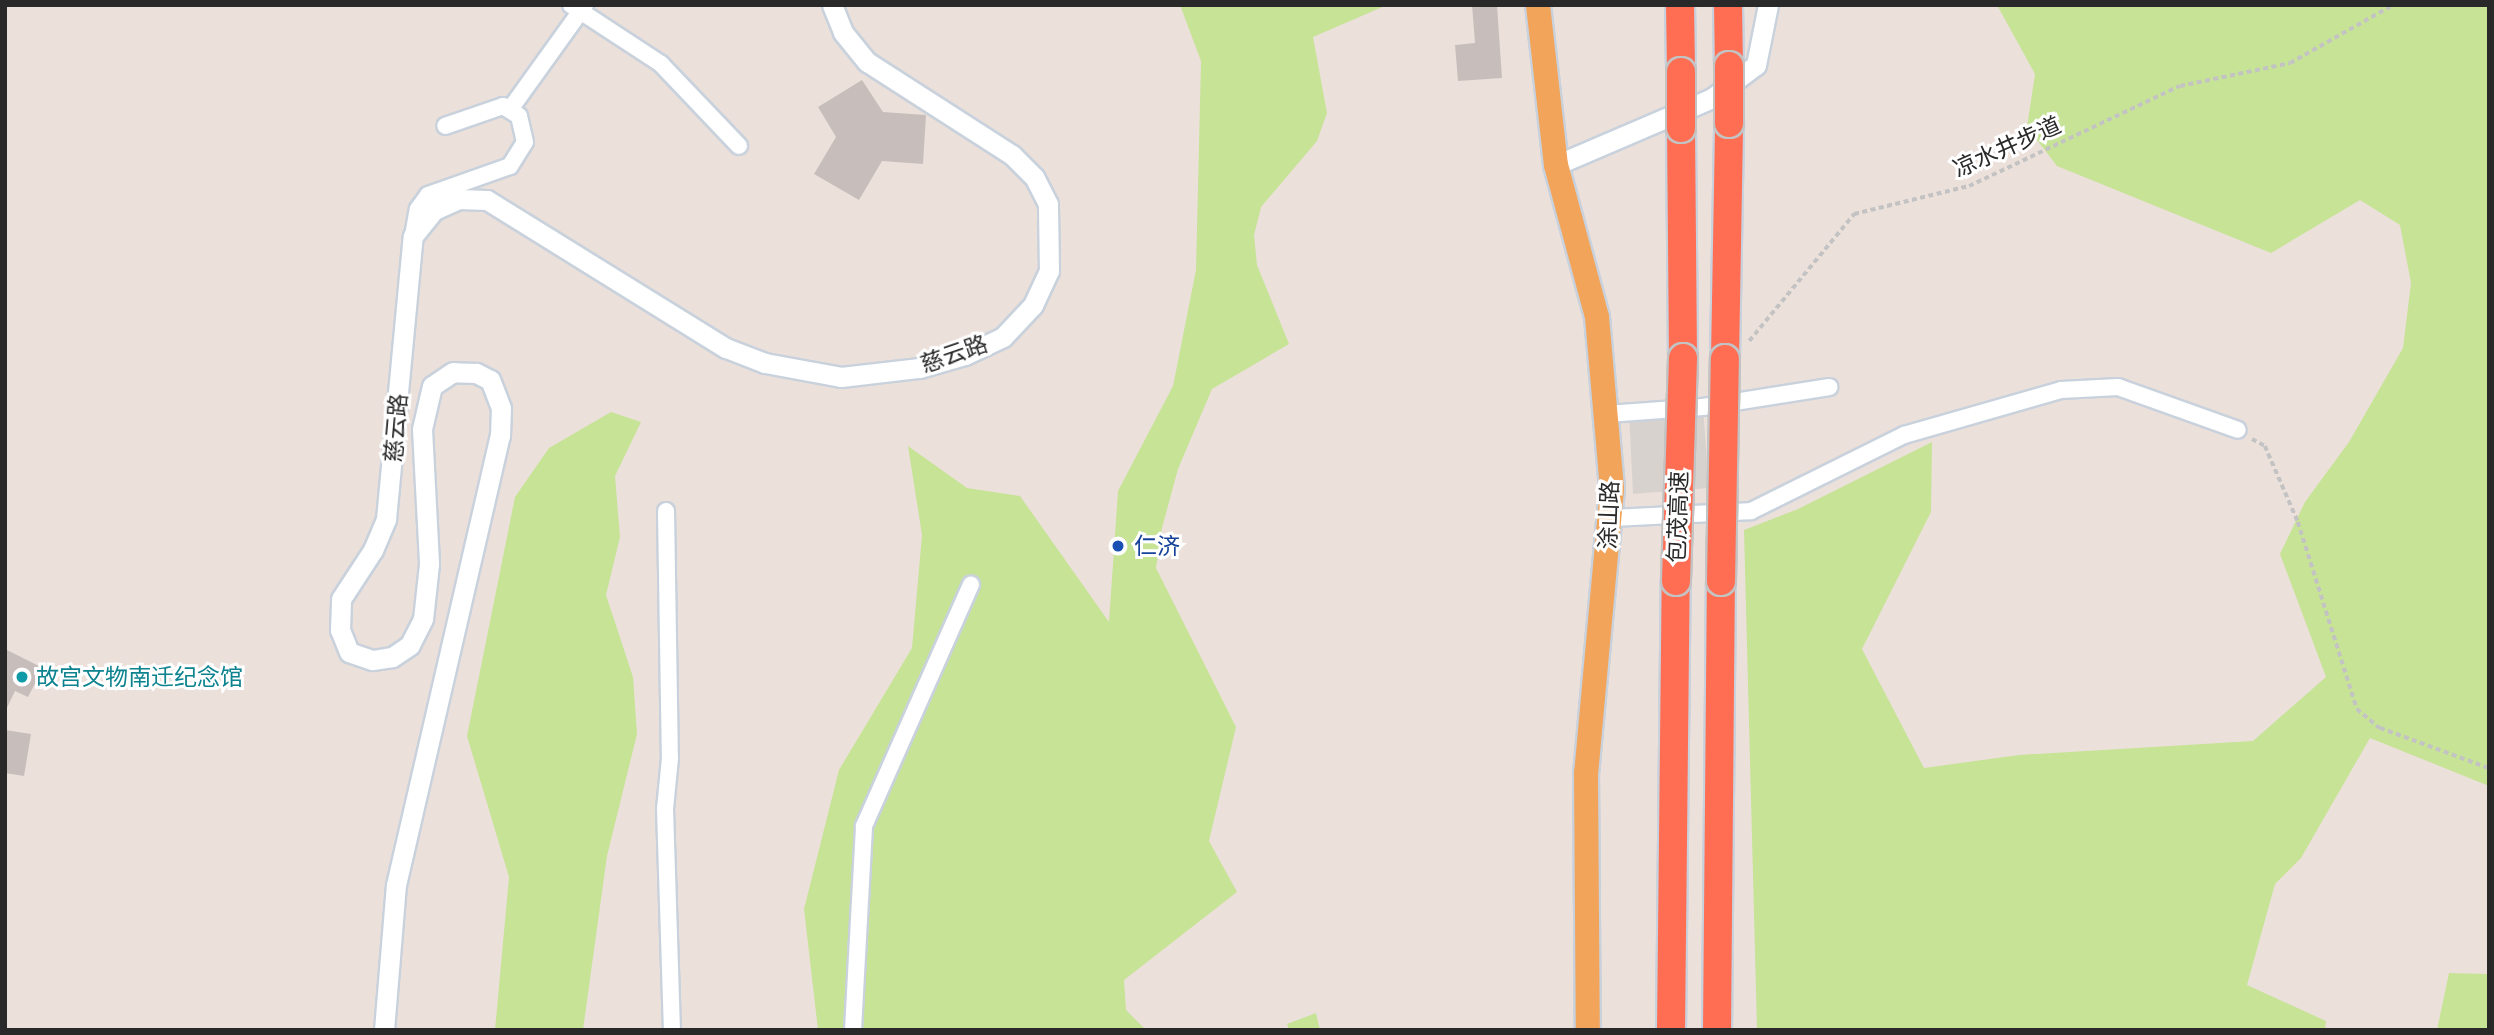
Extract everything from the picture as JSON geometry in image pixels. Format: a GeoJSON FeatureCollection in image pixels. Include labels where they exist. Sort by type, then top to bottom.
{"type":"FeatureCollection","features":[{"type":"Feature","properties":{"kind":"highway","name":"包茂高速"},"geometry":{"type":"LineString","coordinates":[[1671,1029],[1676,581],[1684,358],[1680,5]]}},
{"type":"Feature","properties":{"kind":"highway","name":"包茂高速"},"geometry":{"type":"LineString","coordinates":[[1717,1030],[1721,581],[1734,354],[1728,5]]}},
{"type":"Feature","properties":{"kind":"main road","name":"涂山路"},"geometry":{"type":"LineString","coordinates":[[1538,5],[1556,165],[1597,317],[1606,414],[1610,518],[1586,773],[1588,1030]]}},
{"type":"Feature","properties":{"kind":"street","name":"慈云路"},"geometry":{"type":"LineString","coordinates":[[384,1030],[397,885],[500,436],[501,408],[490,380],[476,373],[453,372],[432,386],[422,429],[429,564],[423,619],[410,645],[392,657],[372,660],[349,652],[340,630],[341,599],[373,550],[386,519],[413,236],[434,209],[459,199],[487,200],[726,348],[807,373],[841,377],[919,368],[965,355],[1003,337],[1033,305],[1049,271],[1051,237],[1043,195],[1034,177],[1012,155],[867,62],[843,32],[832,5]]}},
{"type":"Feature","properties":{"kind":"street"},"geometry":{"type":"LineString","coordinates":[[1556,165],[1713,98],[1756,65],[1768,5]]}},
{"type":"Feature","properties":{"kind":"street"},"geometry":{"type":"LineString","coordinates":[[511,108],[579,7],[661,64],[739,146]]}},
{"type":"Feature","properties":{"kind":"street"},"geometry":{"type":"LineString","coordinates":[[413,236],[418,209],[428,195],[510,166],[522,153],[524,126],[511,108],[503,106],[468,115],[445,126]]}},
{"type":"Feature","properties":{"kind":"street"},"geometry":{"type":"LineString","coordinates":[[1606,414],[1703,407],[1829,387]]}},
{"type":"Feature","properties":{"kind":"street"},"geometry":{"type":"LineString","coordinates":[[1610,518],[1751,511],[1905,435],[2061,390],[2119,387],[2238,430]]}},
{"type":"Feature","properties":{"kind":"street"},"geometry":{"type":"LineString","coordinates":[[666,511],[670,744],[666,808],[672,1030]]}},
{"type":"Feature","properties":{"kind":"street"},"geometry":{"type":"LineString","coordinates":[[853,1030],[864,826],[971,585]]}},
{"type":"Feature","properties":{"kind":"path","name":"凉水井步道"},"geometry":{"type":"LineString","coordinates":[[1734,354],[1854,214],[1969,186],[2180,86],[2290,63],[2393,5]]}},
{"type":"Feature","properties":{"kind":"path"},"geometry":{"type":"LineString","coordinates":[[2238,430],[2265,446],[2298,522],[2357,709],[2380,728],[2489,768]]}},
{"type":"Feature","properties":{"kind":"green space"},"geometry":{"type":"Polygon","coordinates":[[[1180,5],[1387,5],[1313,37],[1327,113],[1317,141],[1261,207],[1254,235],[1257,265],[1289,344],[1212,389],[1178,469],[1162,528],[1156,568],[1236,727],[1209,841],[1237,892],[1124,980],[1126,1010],[1146,1030],[818,1030],[804,909],[839,770],[912,648],[922,535],[908,446],[967,488],[1020,496],[1109,622],[1118,491],[1173,386],[1196,270],[1201,61],[1180,5]]]}},
{"type":"Feature","properties":{"kind":"green space"},"geometry":{"type":"Polygon","coordinates":[[[1997,5],[2489,5],[2489,786],[2370,738],[2301,858],[2275,884],[2247,985],[2326,1021],[2325,1030],[1757,1030],[1744,530],[1798,509],[1932,442],[1931,512],[1862,649],[1924,768],[2019,755],[2253,741],[2326,677],[2280,554],[2305,502],[2349,442],[2403,348],[2411,283],[2400,225],[2360,200],[2271,253],[2057,166],[2027,127],[2035,74],[1997,5]]]}},
{"type":"Feature","properties":{"kind":"green space"},"geometry":{"type":"Polygon","coordinates":[[[611,412],[641,422],[615,476],[620,537],[606,595],[633,677],[637,734],[607,856],[583,1030],[495,1030],[509,877],[467,736],[515,497],[549,448],[611,412]]]}},
{"type":"Feature","properties":{"kind":"green space"},"geometry":{"type":"Polygon","coordinates":[[[2449,973],[2489,974],[2489,1030],[2437,1030],[2449,973]]]}},
{"type":"Feature","properties":{"kind":"green space"},"geometry":{"type":"Polygon","coordinates":[[[1316,1013],[1320,1030],[1289,1030],[1287,1024],[1316,1013]]]}},
{"type":"Feature","properties":{"kind":"shaded area"},"geometry":{"type":"Polygon","coordinates":[[[1703,407],[1709,488],[1633,494],[1629,413],[1703,407]]]}},
{"type":"Feature","properties":{"kind":"building"},"geometry":{"type":"Polygon","coordinates":[[[1472,5],[1497,5],[1502,78],[1458,81],[1455,45],[1475,43],[1472,5]]]}},
{"type":"Feature","properties":{"kind":"building"},"geometry":{"type":"Polygon","coordinates":[[[862,80],[883,112],[926,115],[923,164],[882,161],[859,200],[814,174],[836,137],[818,107],[862,80]]]}},
{"type":"Feature","properties":{"kind":"building","name":"故宫文物南迁纪念馆"},"geometry":{"type":"Polygon","coordinates":[[[5,649],[43,668],[28,697],[15,691],[5,712],[5,649]]]}},
{"type":"Feature","properties":{"kind":"building"},"geometry":{"type":"Polygon","coordinates":[[[5,730],[31,734],[24,776],[5,773],[5,730]]]}},
{"type":"Feature","properties":{"kind":"place","name":"仁济"},"geometry":{"type":"Point","coordinates":[1118,546]}},
{"type":"Feature","properties":{"kind":"place","name":"故宫文物南迁纪念馆"},"geometry":{"type":"Point","coordinates":[22,677]}}]}
